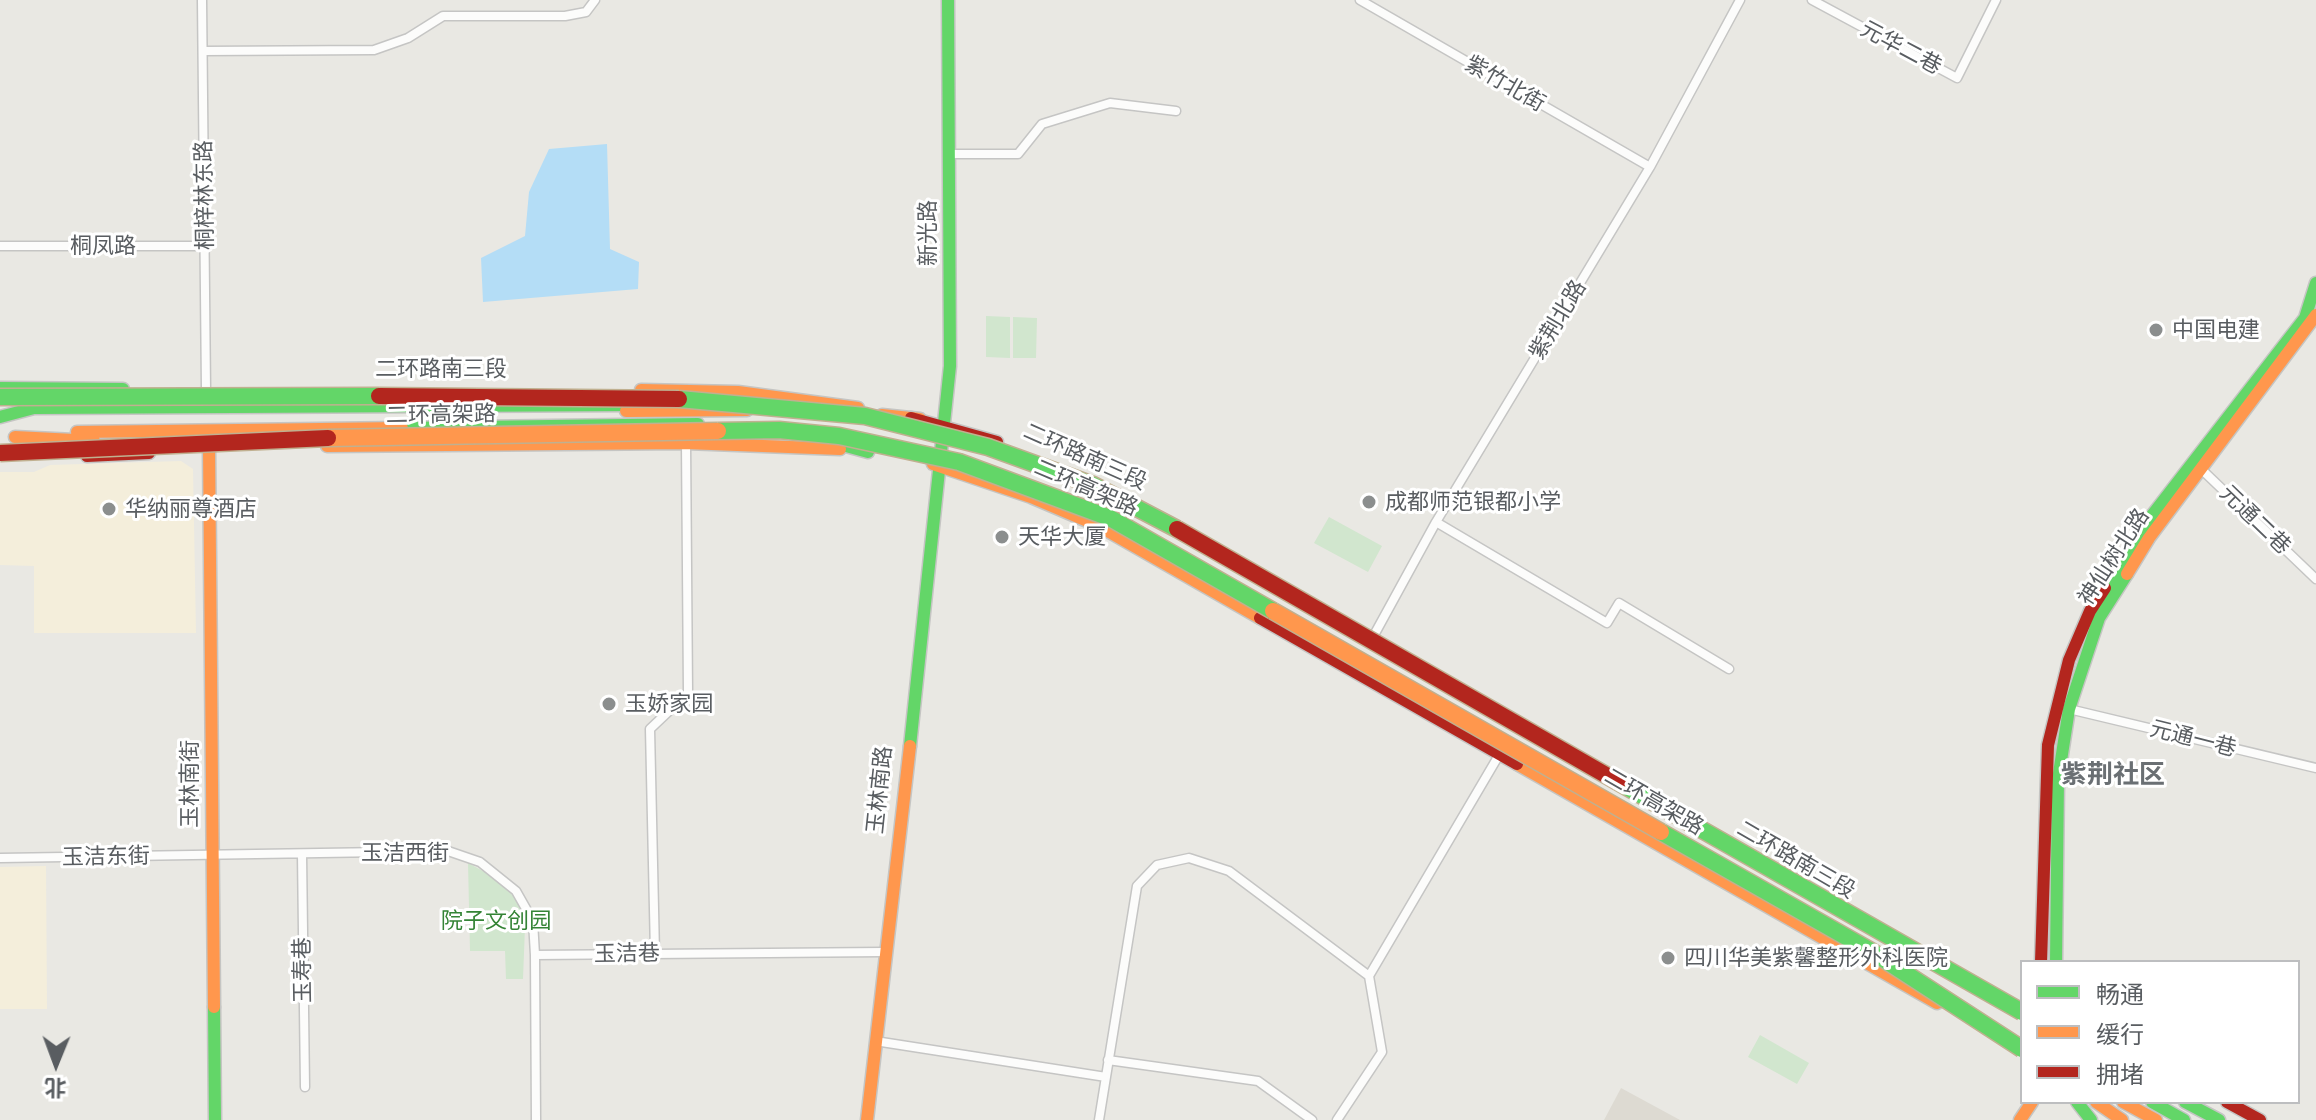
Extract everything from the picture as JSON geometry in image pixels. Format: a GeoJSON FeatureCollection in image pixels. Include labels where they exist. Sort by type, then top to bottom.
{"type":"FeatureCollection","features":[{"type":"Feature","properties":{"kind":"main road","name":"新光路"},"geometry":{"type":"LineString","coordinates":[[942,466],[950,366],[948,0]]}},
{"type":"Feature","properties":{"kind":"main road","name":"神仙树北路"},"geometry":{"type":"LineString","coordinates":[[2056,960],[2058,780],[2069,709],[2099,618],[2198,465],[2313,320],[2316,283]]}},
{"type":"Feature","properties":{"kind":"main road","name":"二环路南三段"},"geometry":{"type":"LineString","coordinates":[[0,388],[738,392],[920,419],[1023,452],[1125,496],[1699,828]]}},
{"type":"Feature","properties":{"kind":"main road"},"geometry":{"type":"LineString","coordinates":[[93,408],[144,389]]}},
{"type":"Feature","properties":{"kind":"main road"},"geometry":{"type":"LineString","coordinates":[[364,391],[432,405]]}},
{"type":"Feature","properties":{"kind":"main road","name":"二环高架路"},"geometry":{"type":"LineString","coordinates":[[0,397],[573,396],[698,399],[865,416],[988,447],[1093,485],[1188,535],[2020,1013]]}},
{"type":"Feature","properties":{"kind":"main road"},"geometry":{"type":"LineString","coordinates":[[0,418],[34,408],[695,405],[829,409],[920,419]]}},
{"type":"Feature","properties":{"kind":"main road"},"geometry":{"type":"LineString","coordinates":[[8,437],[48,432],[260,423],[796,409]]}},
{"type":"Feature","properties":{"kind":"main road"},"geometry":{"type":"LineString","coordinates":[[0,418],[260,423],[655,423],[779,430]]}},
{"type":"Feature","properties":{"kind":"main road"},"geometry":{"type":"LineString","coordinates":[[8,437],[58,441],[638,430],[780,434],[831,441],[868,452],[942,466],[1099,526],[2020,1048]]}},
{"type":"Feature","properties":{"kind":"main road","name":"二环高架路"},"geometry":{"type":"LineString","coordinates":[[0,456],[275,439],[779,430],[839,436],[959,462],[1110,518],[1871,951],[2020,1048]]}},
{"type":"Feature","properties":{"kind":"main road"},"geometry":{"type":"LineString","coordinates":[[58,441],[101,456]]}},
{"type":"Feature","properties":{"kind":"main road"},"geometry":{"type":"LineString","coordinates":[[0,456],[101,456],[209,447],[686,443],[868,452]]}},
{"type":"Feature","properties":{"kind":"main road","name":"玉林南街"},"geometry":{"type":"LineString","coordinates":[[209,447],[215,1120]]}},
{"type":"Feature","properties":{"kind":"main road"},"geometry":{"type":"LineString","coordinates":[[2041,960],[2046,758],[2069,660],[2090,611],[2143,527],[2198,465]]}},
{"type":"Feature","properties":{"kind":"main road","name":"玉林南路"},"geometry":{"type":"LineString","coordinates":[[867,1120],[942,466]]}},
{"type":"Feature","properties":{"kind":"main road"},"geometry":{"type":"LineString","coordinates":[[2079,1104],[2091,1120]]}},
{"type":"Feature","properties":{"kind":"main road"},"geometry":{"type":"LineString","coordinates":[[2099,1104],[2122,1120]]}},
{"type":"Feature","properties":{"kind":"main road"},"geometry":{"type":"LineString","coordinates":[[2127,1104],[2156,1120]]}},
{"type":"Feature","properties":{"kind":"main road"},"geometry":{"type":"LineString","coordinates":[[2156,1104],[2184,1120]]}},
{"type":"Feature","properties":{"kind":"main road"},"geometry":{"type":"LineString","coordinates":[[2189,1104],[2219,1120]]}},
{"type":"Feature","properties":{"kind":"main road"},"geometry":{"type":"LineString","coordinates":[[2231,1104],[2260,1120]]}},
{"type":"Feature","properties":{"kind":"street","name":"桐梓林东路"},"geometry":{"type":"LineString","coordinates":[[202,0],[206,389]]}},
{"type":"Feature","properties":{"kind":"street"},"geometry":{"type":"LineString","coordinates":[[203,51],[374,50],[408,38],[443,16],[565,16],[586,12],[595,0]]}},
{"type":"Feature","properties":{"kind":"street","name":"紫竹北街"},"geometry":{"type":"LineString","coordinates":[[1360,0],[1650,167]]}},
{"type":"Feature","properties":{"kind":"street","name":"紫荆北路"},"geometry":{"type":"LineString","coordinates":[[1373,637],[1436,522],[1650,167],[1740,0]]}},
{"type":"Feature","properties":{"kind":"street","name":"元华二巷"},"geometry":{"type":"LineString","coordinates":[[1812,0],[1957,78],[1996,0]]}},
{"type":"Feature","properties":{"kind":"street"},"geometry":{"type":"LineString","coordinates":[[950,154],[1018,154],[1042,124],[1110,103],[1176,111]]}},
{"type":"Feature","properties":{"kind":"street","name":"桐凤路"},"geometry":{"type":"LineString","coordinates":[[0,246],[206,246]]}},
{"type":"Feature","properties":{"kind":"street"},"geometry":{"type":"LineString","coordinates":[[655,954],[650,729],[688,693],[686,443]]}},
{"type":"Feature","properties":{"kind":"street","name":"元通二巷"},"geometry":{"type":"LineString","coordinates":[[2198,465],[2316,579]]}},
{"type":"Feature","properties":{"kind":"street"},"geometry":{"type":"LineString","coordinates":[[1436,522],[1607,623],[1619,603],[1729,669]]}},
{"type":"Feature","properties":{"kind":"street","name":"元通一巷"},"geometry":{"type":"LineString","coordinates":[[2069,709],[2316,768]]}},
{"type":"Feature","properties":{"kind":"street"},"geometry":{"type":"LineString","coordinates":[[1337,1120],[1382,1052],[1369,976],[1499,755]]}},
{"type":"Feature","properties":{"kind":"street","name":"玉洁西街"},"geometry":{"type":"LineString","coordinates":[[213,856],[448,851],[463,854],[504,877],[516,891],[533,921],[535,955]]}},
{"type":"Feature","properties":{"kind":"street","name":"玉寿巷"},"geometry":{"type":"LineString","coordinates":[[302,854],[305,1087]]}},
{"type":"Feature","properties":{"kind":"street","name":"玉洁东街"},"geometry":{"type":"LineString","coordinates":[[0,858],[213,856]]}},
{"type":"Feature","properties":{"kind":"street"},"geometry":{"type":"LineString","coordinates":[[1099,1120],[1137,886],[1157,865],[1189,858],[1229,871],[1369,976]]}},
{"type":"Feature","properties":{"kind":"street","name":"玉洁巷"},"geometry":{"type":"LineString","coordinates":[[535,955],[884,952]]}},
{"type":"Feature","properties":{"kind":"street"},"geometry":{"type":"LineString","coordinates":[[535,955],[536,1120]]}},
{"type":"Feature","properties":{"kind":"street"},"geometry":{"type":"LineString","coordinates":[[875,1041],[1106,1077]]}},
{"type":"Feature","properties":{"kind":"street"},"geometry":{"type":"LineString","coordinates":[[1108,1060],[1258,1081],[1312,1120]]}},
{"type":"Feature","properties":{"kind":"shaded area"},"geometry":{"type":"Polygon","coordinates":[[[181,461],[193,469],[196,633],[34,633],[34,566],[0,565],[0,472],[34,472],[50,465],[181,461]]]}},
{"type":"Feature","properties":{"kind":"shaded area"},"geometry":{"type":"Polygon","coordinates":[[[46,866],[47,1009],[0,1009],[0,867],[46,866]]]}},
{"type":"Feature","properties":{"kind":"shaded area"},"geometry":{"type":"Polygon","coordinates":[[[1621,1088],[1680,1120],[1604,1120],[1621,1088]]]}},
{"type":"Feature","properties":{"kind":"green space"},"geometry":{"type":"Polygon","coordinates":[[[986,316],[1010,317],[1010,358],[986,357],[986,316]]]}},
{"type":"Feature","properties":{"kind":"green space"},"geometry":{"type":"Polygon","coordinates":[[[1013,317],[1037,318],[1036,358],[1013,358],[1013,317]]]}},
{"type":"Feature","properties":{"kind":"green space"},"geometry":{"type":"Polygon","coordinates":[[[1329,517],[1382,546],[1368,572],[1314,543],[1329,517]]]}},
{"type":"Feature","properties":{"kind":"green space","name":"院子文创园"},"geometry":{"type":"Polygon","coordinates":[[[468,863],[496,878],[519,902],[525,927],[523,979],[506,979],[505,951],[470,951],[468,863]]]}},
{"type":"Feature","properties":{"kind":"green space"},"geometry":{"type":"Polygon","coordinates":[[[1760,1035],[1809,1063],[1797,1084],[1748,1057],[1760,1035]]]}},
{"type":"Feature","properties":{"kind":"water"},"geometry":{"type":"Polygon","coordinates":[[[607,144],[610,249],[639,262],[638,289],[483,302],[481,258],[525,236],[529,192],[549,149],[607,144]]]}},
{"type":"Feature","properties":{"kind":"traffic: fast"},"geometry":{"type":"LineString","coordinates":[[910,746],[950,366],[948,0]]}},
{"type":"Feature","properties":{"kind":"traffic: fast"},"geometry":{"type":"LineString","coordinates":[[2105,588],[2143,527],[2305,318],[2316,283]]}},
{"type":"Feature","properties":{"kind":"traffic: fast"},"geometry":{"type":"LineString","coordinates":[[0,388],[123,389]]}},
{"type":"Feature","properties":{"kind":"traffic: fast"},"geometry":{"type":"LineString","coordinates":[[0,397],[379,396]]}},
{"type":"Feature","properties":{"kind":"traffic: fast"},"geometry":{"type":"LineString","coordinates":[[679,399],[865,416],[988,447],[1093,485],[1177,529]]}},
{"type":"Feature","properties":{"kind":"traffic: fast"},"geometry":{"type":"LineString","coordinates":[[0,417],[34,408],[635,405]]}},
{"type":"Feature","properties":{"kind":"traffic: fast"},"geometry":{"type":"LineString","coordinates":[[402,428],[698,424]]}},
{"type":"Feature","properties":{"kind":"traffic: fast"},"geometry":{"type":"LineString","coordinates":[[718,431],[779,430],[839,436],[959,462],[1110,518],[1273,611]]}},
{"type":"Feature","properties":{"kind":"traffic: fast"},"geometry":{"type":"LineString","coordinates":[[824,440],[868,452]]}},
{"type":"Feature","properties":{"kind":"traffic: fast"},"geometry":{"type":"LineString","coordinates":[[2056,960],[2058,780],[2069,709],[2099,618],[2127,574]]}},
{"type":"Feature","properties":{"kind":"traffic: fast"},"geometry":{"type":"LineString","coordinates":[[1618,782],[2020,1011]]}},
{"type":"Feature","properties":{"kind":"traffic: fast"},"geometry":{"type":"LineString","coordinates":[[1661,832],[1871,951],[2020,1048]]}},
{"type":"Feature","properties":{"kind":"traffic: fast"},"geometry":{"type":"LineString","coordinates":[[214,1007],[215,1120]]}},
{"type":"Feature","properties":{"kind":"traffic: fast"},"geometry":{"type":"LineString","coordinates":[[2079,1104],[2091,1120]]}},
{"type":"Feature","properties":{"kind":"traffic: fast"},"geometry":{"type":"LineString","coordinates":[[2156,1104],[2184,1120]]}},
{"type":"Feature","properties":{"kind":"traffic: fast"},"geometry":{"type":"LineString","coordinates":[[2189,1104],[2219,1120]]}},
{"type":"Feature","properties":{"kind":"traffic: slow"},"geometry":{"type":"LineString","coordinates":[[2127,574],[2149,538],[2316,315]]}},
{"type":"Feature","properties":{"kind":"traffic: slow"},"geometry":{"type":"LineString","coordinates":[[641,390],[738,392],[858,408]]}},
{"type":"Feature","properties":{"kind":"traffic: slow"},"geometry":{"type":"LineString","coordinates":[[626,411],[747,410]]}},
{"type":"Feature","properties":{"kind":"traffic: slow"},"geometry":{"type":"LineString","coordinates":[[882,415],[920,419]]}},
{"type":"Feature","properties":{"kind":"traffic: slow"},"geometry":{"type":"LineString","coordinates":[[77,432],[402,428]]}},
{"type":"Feature","properties":{"kind":"traffic: slow"},"geometry":{"type":"LineString","coordinates":[[328,438],[718,431]]}},
{"type":"Feature","properties":{"kind":"traffic: slow"},"geometry":{"type":"LineString","coordinates":[[15,437],[94,441]]}},
{"type":"Feature","properties":{"kind":"traffic: slow"},"geometry":{"type":"LineString","coordinates":[[327,446],[686,443],[840,449]]}},
{"type":"Feature","properties":{"kind":"traffic: slow"},"geometry":{"type":"LineString","coordinates":[[209,447],[214,1007]]}},
{"type":"Feature","properties":{"kind":"traffic: slow"},"geometry":{"type":"LineString","coordinates":[[933,464],[1031,497],[1099,526],[1260,618]]}},
{"type":"Feature","properties":{"kind":"traffic: slow"},"geometry":{"type":"LineString","coordinates":[[1273,611],[1661,832]]}},
{"type":"Feature","properties":{"kind":"traffic: slow"},"geometry":{"type":"LineString","coordinates":[[867,1120],[910,746]]}},
{"type":"Feature","properties":{"kind":"traffic: slow"},"geometry":{"type":"LineString","coordinates":[[1517,764],[1937,1003]]}},
{"type":"Feature","properties":{"kind":"traffic: slow"},"geometry":{"type":"LineString","coordinates":[[2020,1120],[2031,1104]]}},
{"type":"Feature","properties":{"kind":"traffic: slow"},"geometry":{"type":"LineString","coordinates":[[2099,1104],[2122,1120]]}},
{"type":"Feature","properties":{"kind":"traffic: slow"},"geometry":{"type":"LineString","coordinates":[[2127,1104],[2156,1120]]}},
{"type":"Feature","properties":{"kind":"traffic: jam"},"geometry":{"type":"LineString","coordinates":[[379,396],[679,399]]}},
{"type":"Feature","properties":{"kind":"traffic: jam"},"geometry":{"type":"LineString","coordinates":[[911,418],[997,442]]}},
{"type":"Feature","properties":{"kind":"traffic: jam"},"geometry":{"type":"LineString","coordinates":[[0,453],[328,438]]}},
{"type":"Feature","properties":{"kind":"traffic: jam"},"geometry":{"type":"LineString","coordinates":[[87,456],[149,453]]}},
{"type":"Feature","properties":{"kind":"traffic: jam"},"geometry":{"type":"LineString","coordinates":[[1177,529],[1618,782]]}},
{"type":"Feature","properties":{"kind":"traffic: jam"},"geometry":{"type":"LineString","coordinates":[[2041,960],[2048,745],[2069,660],[2090,611],[2105,588]]}},
{"type":"Feature","properties":{"kind":"traffic: jam"},"geometry":{"type":"LineString","coordinates":[[1260,618],[1517,764]]}},
{"type":"Feature","properties":{"kind":"traffic: jam"},"geometry":{"type":"LineString","coordinates":[[2231,1104],[2260,1120]]}},
{"type":"Feature","properties":{"kind":"place","name":"中国电建"},"geometry":{"type":"Point","coordinates":[2156,330]}},
{"type":"Feature","properties":{"kind":"place","name":"成都师范银都小学"},"geometry":{"type":"Point","coordinates":[1369,502]}},
{"type":"Feature","properties":{"kind":"place","name":"华纳丽尊酒店"},"geometry":{"type":"Point","coordinates":[109,509]}},
{"type":"Feature","properties":{"kind":"place","name":"天华大厦"},"geometry":{"type":"Point","coordinates":[1002,537]}},
{"type":"Feature","properties":{"kind":"place","name":"玉娇家园"},"geometry":{"type":"Point","coordinates":[609,704]}},
{"type":"Feature","properties":{"kind":"place","name":"四川华美紫馨整形外科医院"},"geometry":{"type":"Point","coordinates":[1668,958]}},
{"type":"Feature","properties":{"kind":"district","name":"紫荆社区"},"geometry":{"type":"Point","coordinates":[2113,775]}}]}
